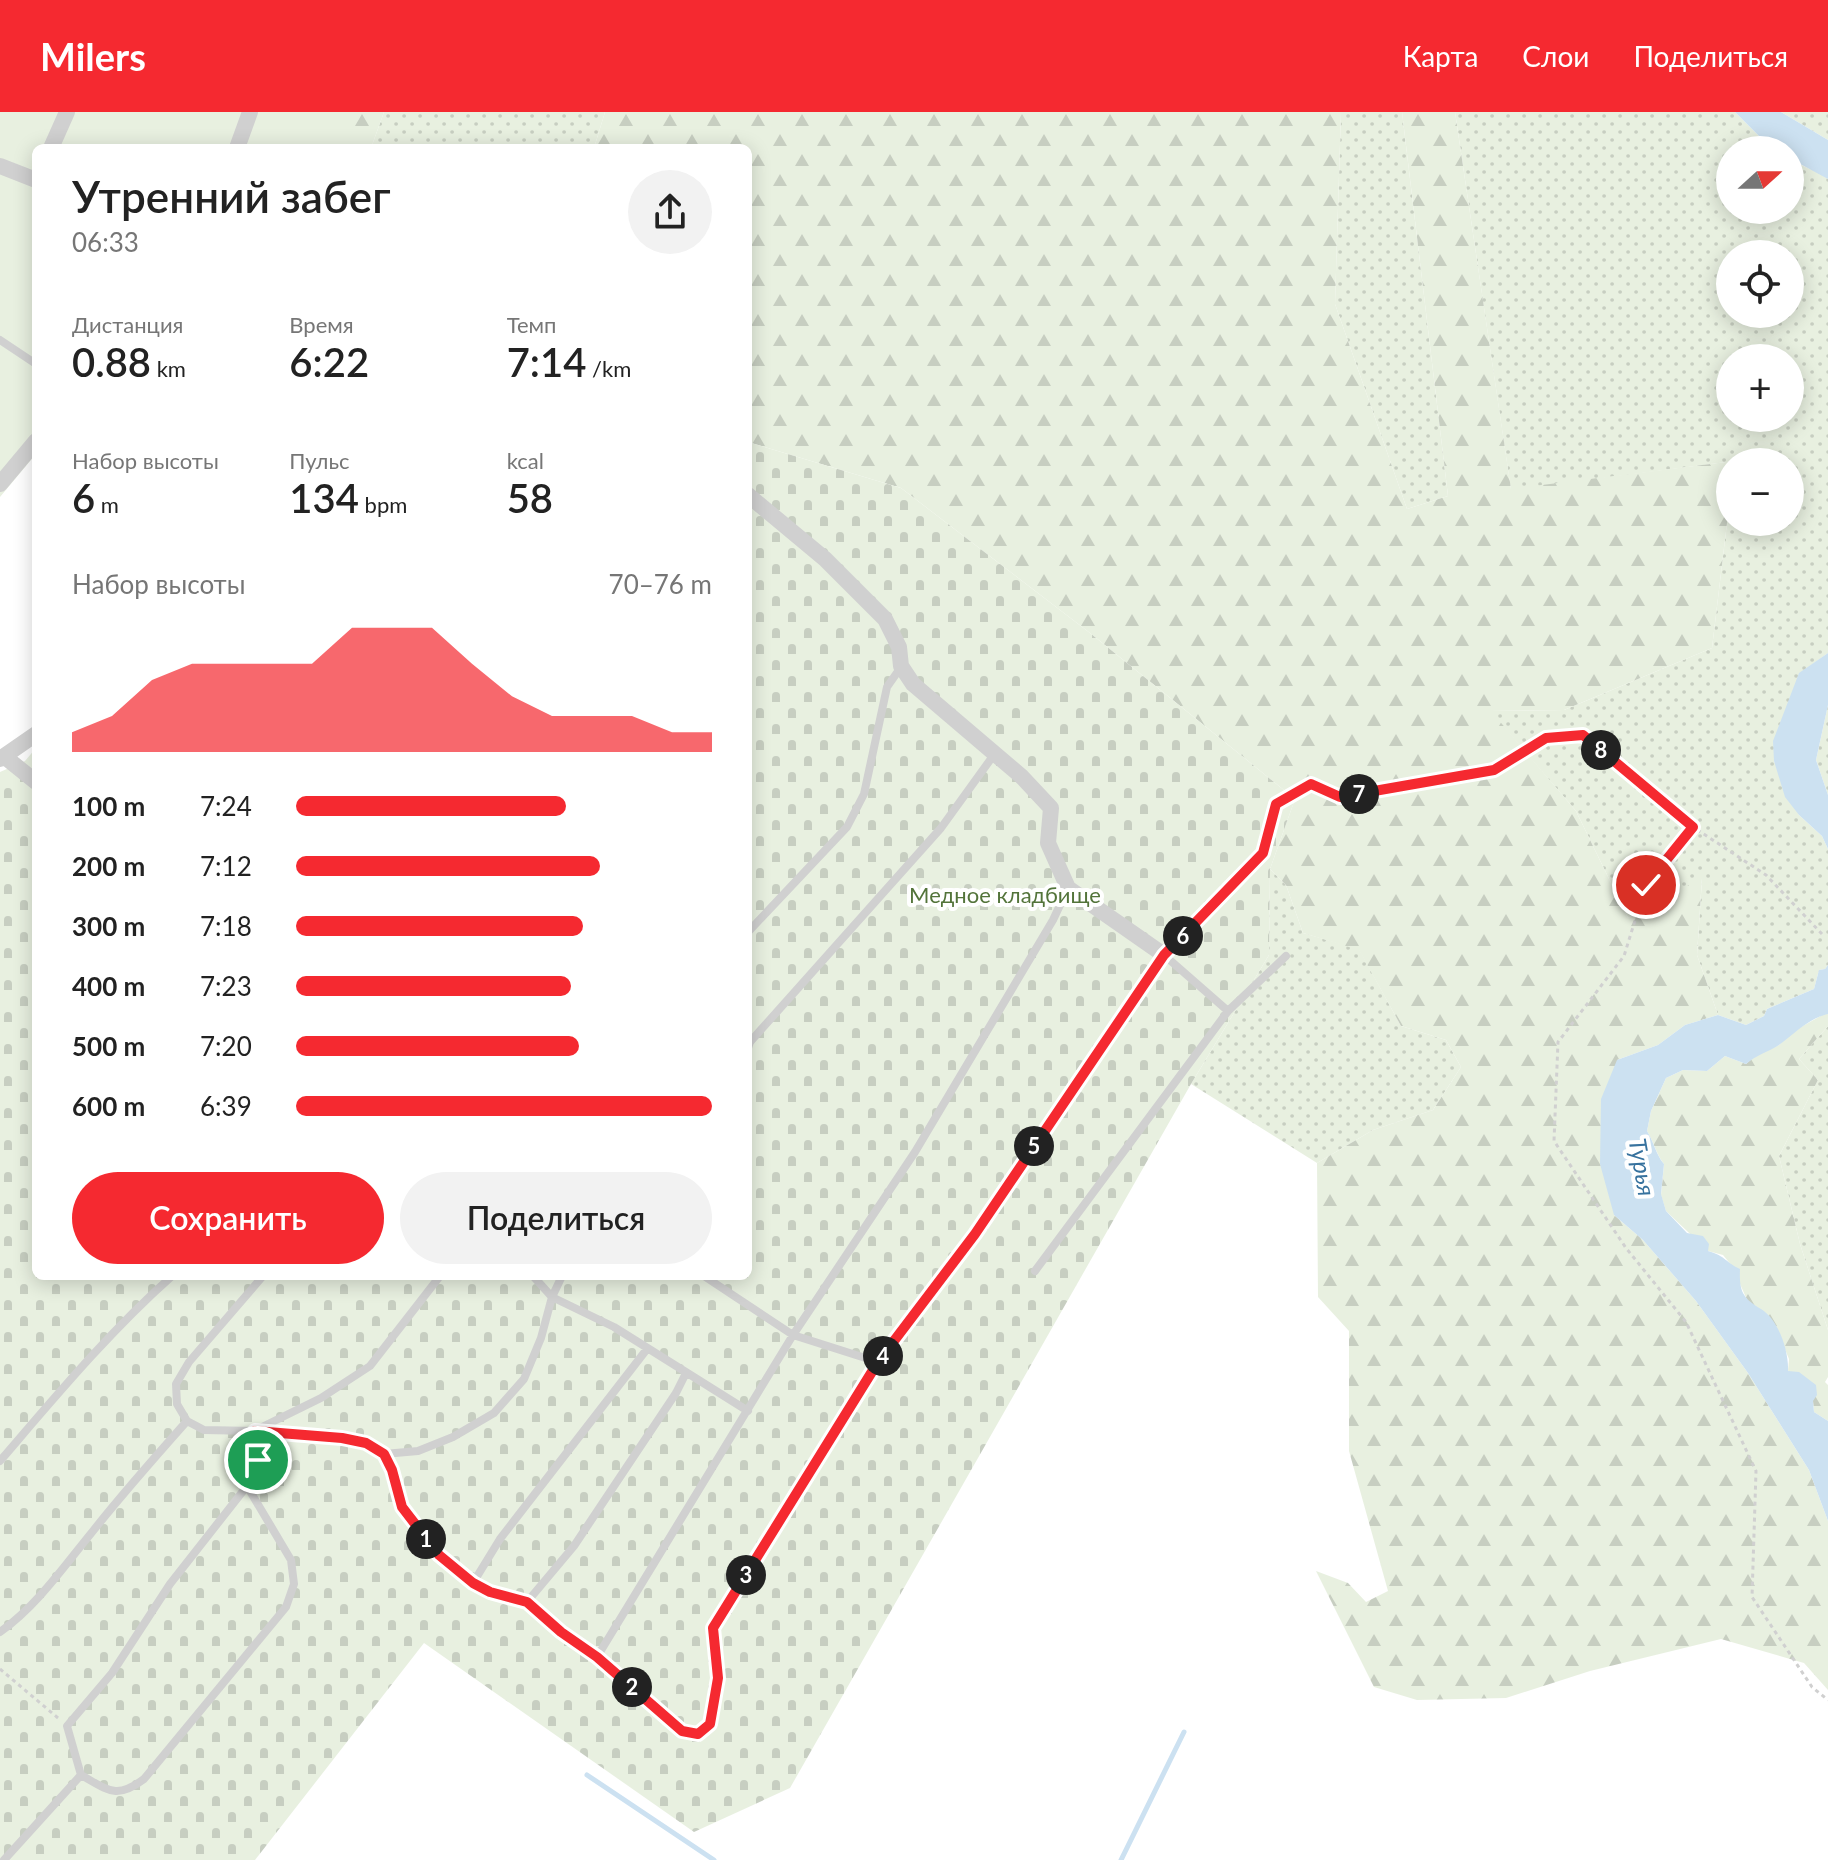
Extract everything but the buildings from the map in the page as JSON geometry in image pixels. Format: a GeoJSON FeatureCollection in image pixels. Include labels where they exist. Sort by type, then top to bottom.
{"type":"FeatureCollection","features":[{"type":"Feature","properties":{"kind":"street"},"geometry":{"type":"LineString","coordinates":[[53,144],[67,112]]}},
{"type":"Feature","properties":{"kind":"street"},"geometry":{"type":"LineString","coordinates":[[238,144],[250,112]]}},
{"type":"Feature","properties":{"kind":"street"},"geometry":{"type":"LineString","coordinates":[[0,166],[32,178]]}},
{"type":"Feature","properties":{"kind":"street"},"geometry":{"type":"LineString","coordinates":[[0,484],[32,446]]}},
{"type":"Feature","properties":{"kind":"street"},"geometry":{"type":"LineString","coordinates":[[752,498],[825,559],[885,619],[899,647],[901,666],[913,684],[993,756],[1021,776],[1051,808],[1048,843],[1068,888],[1164,955]]}},
{"type":"Feature","properties":{"kind":"street"},"geometry":{"type":"LineString","coordinates":[[32,737],[3,758],[32,779]]}},
{"type":"Feature","properties":{"kind":"lane"},"geometry":{"type":"LineString","coordinates":[[0,340],[32,361]]}},
{"type":"Feature","properties":{"kind":"lane"},"geometry":{"type":"LineString","coordinates":[[752,928],[847,827],[864,794],[887,687],[901,666]]}},
{"type":"Feature","properties":{"kind":"lane"},"geometry":{"type":"LineString","coordinates":[[752,1040],[941,828],[993,756]]}},
{"type":"Feature","properties":{"kind":"lane"},"geometry":{"type":"LineString","coordinates":[[260,1280],[189,1362],[176,1384],[177,1404],[187,1421],[204,1430],[342,1438],[366,1443],[384,1454],[392,1470],[402,1507],[439,1555],[473,1583],[490,1592],[527,1602],[561,1632],[597,1657],[682,1731],[698,1734],[710,1724],[718,1678],[713,1628],[878,1362],[975,1234],[1164,955],[1263,853]]}},
{"type":"Feature","properties":{"kind":"lane"},"geometry":{"type":"LineString","coordinates":[[597,1657],[793,1335],[915,1152],[1053,920],[1068,888]]}},
{"type":"Feature","properties":{"kind":"lane"},"geometry":{"type":"LineString","coordinates":[[1164,955],[1228,1011]]}},
{"type":"Feature","properties":{"kind":"lane"},"geometry":{"type":"LineString","coordinates":[[1035,1271],[1228,1011],[1286,956]]}},
{"type":"Feature","properties":{"kind":"lane"},"geometry":{"type":"LineString","coordinates":[[0,1461],[87,1360],[167,1280]]}},
{"type":"Feature","properties":{"kind":"lane"},"geometry":{"type":"LineString","coordinates":[[255,1431],[321,1398],[370,1366],[437,1280]]}},
{"type":"Feature","properties":{"kind":"lane"},"geometry":{"type":"LineString","coordinates":[[537,1280],[552,1297],[614,1327],[748,1411]]}},
{"type":"Feature","properties":{"kind":"lane"},"geometry":{"type":"LineString","coordinates":[[384,1454],[418,1451],[453,1437],[494,1413],[524,1379],[560,1280]]}},
{"type":"Feature","properties":{"kind":"lane"},"geometry":{"type":"LineString","coordinates":[[710,1280],[793,1335],[878,1362]]}},
{"type":"Feature","properties":{"kind":"lane"},"geometry":{"type":"LineString","coordinates":[[473,1583],[500,1539],[647,1349]]}},
{"type":"Feature","properties":{"kind":"lane"},"geometry":{"type":"LineString","coordinates":[[527,1602],[574,1546],[676,1393],[686,1373]]}},
{"type":"Feature","properties":{"kind":"lane"},"geometry":{"type":"LineString","coordinates":[[0,1632],[13,1623],[60,1572],[134,1480],[187,1421]]}},
{"type":"Feature","properties":{"kind":"lane"},"geometry":{"type":"LineString","coordinates":[[247,1486],[291,1560],[294,1584],[286,1607],[144,1779],[128,1791],[110,1791],[81,1775],[67,1726],[112,1673],[170,1584],[247,1486],[258,1460],[255,1431]]}},
{"type":"Feature","properties":{"kind":"lane"},"geometry":{"type":"LineString","coordinates":[[4,1860],[81,1775]]}},
{"type":"Feature","properties":{"kind":"path"},"geometry":{"type":"LineString","coordinates":[[1263,853],[1276,804],[1311,784],[1340,797],[1494,770],[1546,738],[1583,735],[1693,827],[1766,875],[1822,934]]}},
{"type":"Feature","properties":{"kind":"path"},"geometry":{"type":"LineString","coordinates":[[1693,827],[1646,885],[1624,956],[1558,1042],[1554,1141],[1626,1248],[1686,1322],[1756,1471],[1752,1597],[1812,1687],[1828,1700]]}},
{"type":"Feature","properties":{"kind":"path"},"geometry":{"type":"LineString","coordinates":[[0,1669],[67,1726]]}},
{"type":"Feature","properties":{"kind":"green space"},"geometry":{"type":"Polygon","coordinates":[[[0,112],[358,112],[347,144],[32,144],[32,459],[0,497],[0,112]]]}},
{"type":"Feature","properties":{"kind":"green space"},"geometry":{"type":"Polygon","coordinates":[[[351,112],[384,112],[372,144],[340,144],[351,112]]]}},
{"type":"Feature","properties":{"kind":"green space"},"geometry":{"type":"Polygon","coordinates":[[[384,112],[605,112],[595,144],[372,144],[384,112]]]}},
{"type":"Feature","properties":{"kind":"green space"},"geometry":{"type":"Polygon","coordinates":[[[605,112],[1341,112],[1335,304],[1407,509],[1448,496],[1402,112],[1455,112],[1511,489],[1716,463],[1716,536],[1725,536],[1712,648],[1564,710],[1491,711],[1576,811],[1628,918],[1702,878],[1697,955],[1718,1015],[1685,1025],[1658,1045],[1617,1060],[1614,1215],[1643,1240],[1696,1301],[1748,1373],[1809,1470],[1828,1521],[1828,1690],[1804,1663],[1721,1639],[1590,1671],[1506,1698],[1417,1700],[1374,1687],[1316,1571],[1348,1583],[1366,1602],[1388,1591],[1349,1451],[1349,1331],[1318,1297],[1317,1163],[1373,1130],[1433,1110],[1461,1067],[1446,1040],[1401,1026],[1359,950],[1303,933],[1286,885],[1270,869],[1295,799],[1090,633],[901,488],[752,443],[752,144],[595,144],[605,112]]]}},
{"type":"Feature","properties":{"kind":"green space"},"geometry":{"type":"Polygon","coordinates":[[[1341,112],[1402,112],[1448,496],[1407,509],[1335,304],[1341,112]]]}},
{"type":"Feature","properties":{"kind":"green space"},"geometry":{"type":"Polygon","coordinates":[[[1455,112],[1735,112],[1759,136],[1716,136],[1716,224],[1804,224],[1804,166],[1828,179],[1828,653],[1799,674],[1774,761],[1799,815],[1822,836],[1828,849],[1828,965],[1819,970],[1814,989],[1767,1009],[1764,1016],[1746,1025],[1718,1015],[1697,955],[1702,879],[1628,918],[1576,811],[1490,711],[1564,710],[1712,648],[1725,536],[1804,536],[1804,448],[1716,448],[1716,463],[1511,490],[1455,112]]]}},
{"type":"Feature","properties":{"kind":"green space"},"geometry":{"type":"Polygon","coordinates":[[[1781,112],[1828,112],[1828,140],[1781,112]]]}},
{"type":"Feature","properties":{"kind":"green space","name":"Медное кладбище"},"geometry":{"type":"Polygon","coordinates":[[[752,443],[901,488],[1090,633],[1295,799],[1270,869],[1269,955],[1191,1084],[790,1788],[694,1832],[424,1643],[255,1860],[0,1860],[0,772],[25,761],[32,753],[32,1280],[752,1280],[752,443]]]}},
{"type":"Feature","properties":{"kind":"green space"},"geometry":{"type":"Polygon","coordinates":[[[1828,705],[1828,795],[1816,760],[1828,705]]]}},
{"type":"Feature","properties":{"kind":"green space"},"geometry":{"type":"Polygon","coordinates":[[[1270,869],[1286,885],[1303,933],[1359,949],[1401,1026],[1446,1040],[1461,1067],[1433,1110],[1373,1130],[1317,1163],[1191,1084],[1269,955],[1270,869]]]}},
{"type":"Feature","properties":{"kind":"green space"},"geometry":{"type":"Polygon","coordinates":[[[1828,1014],[1828,1026],[1799,1059],[1818,1080],[1779,1156],[1800,1244],[1828,1330],[1828,1377],[1825,1382],[1828,1385],[1828,1421],[1814,1412],[1813,1401],[1788,1371],[1789,1359],[1777,1330],[1770,1319],[1748,1302],[1732,1266],[1723,1255],[1708,1251],[1666,1211],[1661,1195],[1664,1164],[1647,1131],[1651,1111],[1666,1078],[1683,1070],[1707,1071],[1725,1056],[1746,1064],[1828,1014]]]}},
{"type":"Feature","properties":{"kind":"green space"},"geometry":{"type":"Polygon","coordinates":[[[1828,1026],[1828,1330],[1800,1244],[1779,1156],[1818,1080],[1799,1059],[1828,1026]]]}},
{"type":"Feature","properties":{"kind":"water"},"geometry":{"type":"Polygon","coordinates":[[[1735,112],[1781,112],[1828,140],[1828,179],[1804,166],[1804,136],[1759,136],[1735,112]]]}},
{"type":"Feature","properties":{"kind":"water"},"geometry":{"type":"Polygon","coordinates":[[[1828,653],[1828,705],[1816,760],[1828,795],[1828,849],[1822,836],[1785,797],[1774,761],[1773,741],[1799,673],[1828,653]]]}},
{"type":"Feature","properties":{"kind":"water","name":"Турья"},"geometry":{"type":"Polygon","coordinates":[[[1828,965],[1828,1014],[1808,1023],[1746,1064],[1725,1056],[1707,1071],[1683,1070],[1666,1078],[1651,1111],[1647,1131],[1664,1164],[1661,1194],[1666,1211],[1687,1233],[1703,1236],[1709,1244],[1708,1251],[1740,1269],[1743,1294],[1778,1328],[1785,1346],[1788,1371],[1799,1372],[1816,1385],[1814,1412],[1828,1421],[1828,1521],[1809,1470],[1748,1373],[1696,1301],[1643,1240],[1614,1215],[1600,1164],[1601,1099],[1617,1060],[1658,1045],[1685,1025],[1718,1015],[1746,1025],[1764,1016],[1767,1009],[1814,989],[1819,970],[1828,965]]]}},
{"type":"Feature","properties":{"kind":"waterway"},"geometry":{"type":"LineString","coordinates":[[1121,1860],[1184,1732]]}},
{"type":"Feature","properties":{"kind":"waterway"},"geometry":{"type":"LineString","coordinates":[[587,1775],[714,1860]]}},
{"type":"Feature","properties":{"kind":"route"},"geometry":{"type":"LineString","coordinates":[[258,1460],[255,1431],[342,1438],[366,1443],[384,1454],[392,1470],[402,1507],[439,1555],[473,1583],[490,1592],[527,1602],[561,1632],[597,1657],[682,1731],[698,1734],[710,1724],[718,1678],[713,1628],[878,1362],[975,1234],[1164,955],[1263,853],[1276,804],[1311,784],[1340,797],[1494,770],[1546,738],[1583,735],[1693,827],[1646,885]]}}]}
